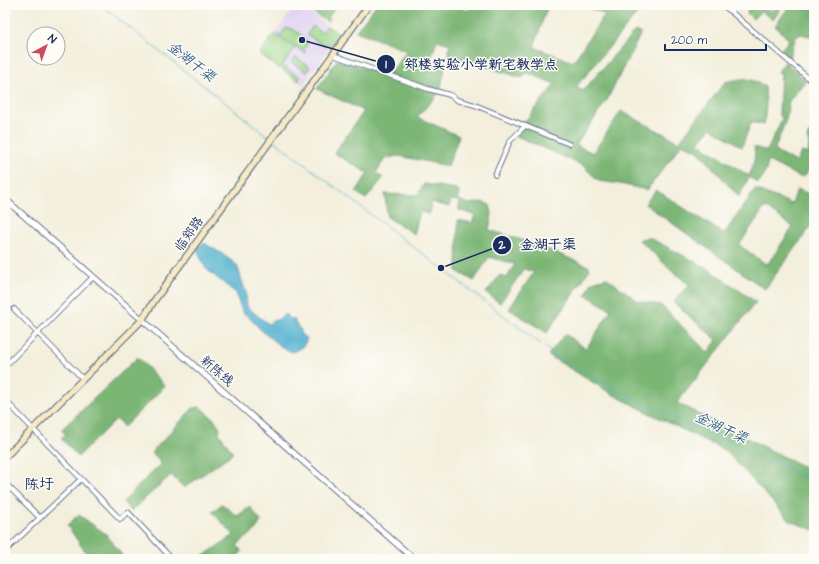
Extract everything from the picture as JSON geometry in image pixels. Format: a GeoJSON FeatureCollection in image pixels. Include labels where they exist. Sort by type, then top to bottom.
{"type":"FeatureCollection","features":[{"type":"Feature","properties":{"kind":"main road","name":"临郑路"},"geometry":{"type":"LineString","coordinates":[[5,457],[142,320],[369,5]]}},
{"type":"Feature","properties":{"kind":"street"},"geometry":{"type":"LineString","coordinates":[[723,5],[814,83]]}},
{"type":"Feature","properties":{"kind":"street"},"geometry":{"type":"LineString","coordinates":[[333,55],[428,89],[450,95],[457,100],[475,104],[569,144]]}},
{"type":"Feature","properties":{"kind":"street"},"geometry":{"type":"LineString","coordinates":[[495,175],[510,141],[525,126]]}},
{"type":"Feature","properties":{"kind":"street","name":"新陈线"},"geometry":{"type":"LineString","coordinates":[[5,199],[414,559]]}},
{"type":"Feature","properties":{"kind":"street"},"geometry":{"type":"LineString","coordinates":[[7,364],[93,277]]}},
{"type":"Feature","properties":{"kind":"street"},"geometry":{"type":"LineString","coordinates":[[14,309],[83,379]]}},
{"type":"Feature","properties":{"kind":"street"},"geometry":{"type":"LineString","coordinates":[[5,400],[120,519],[128,512],[172,559]]}},
{"type":"Feature","properties":{"kind":"street"},"geometry":{"type":"LineString","coordinates":[[5,551],[81,478]]}},
{"type":"Feature","properties":{"kind":"street"},"geometry":{"type":"LineString","coordinates":[[5,483],[40,518]]}},
{"type":"Feature","properties":{"kind":"shaded area"},"geometry":{"type":"Polygon","coordinates":[[[296,5],[340,34],[303,85],[259,54],[296,5]]]}},
{"type":"Feature","properties":{"kind":"green space"},"geometry":{"type":"Polygon","coordinates":[[[308,5],[330,19],[328,22],[303,6],[308,5]]]}},
{"type":"Feature","properties":{"kind":"green space"},"geometry":{"type":"Polygon","coordinates":[[[324,5],[329,5],[334,9],[329,16],[320,10],[324,5]]]}},
{"type":"Feature","properties":{"kind":"green space"},"geometry":{"type":"Polygon","coordinates":[[[376,5],[452,5],[468,11],[471,5],[548,5],[534,47],[573,62],[605,14],[582,5],[641,5],[635,16],[576,87],[583,91],[635,31],[641,33],[607,100],[576,145],[593,153],[621,111],[679,142],[725,82],[746,79],[755,81],[765,87],[766,104],[764,125],[751,122],[742,147],[711,128],[698,143],[749,176],[754,162],[754,147],[767,151],[782,119],[779,113],[781,73],[778,72],[785,62],[806,80],[789,101],[786,120],[775,148],[777,153],[797,162],[801,152],[808,154],[809,145],[807,137],[810,132],[814,134],[813,161],[805,176],[800,177],[768,161],[765,173],[760,181],[758,183],[749,177],[739,197],[698,151],[682,144],[647,190],[599,181],[582,165],[514,135],[555,84],[528,73],[522,78],[459,58],[448,57],[450,44],[437,40],[430,62],[445,68],[440,92],[417,117],[459,136],[448,166],[399,156],[385,158],[376,173],[383,178],[366,199],[356,192],[368,173],[334,153],[364,111],[317,89],[337,60],[388,75],[407,51],[356,31],[376,5]]]}},
{"type":"Feature","properties":{"kind":"green space"},"geometry":{"type":"Polygon","coordinates":[[[749,5],[765,5],[764,7],[771,11],[775,5],[783,5],[773,20],[761,11],[753,19],[747,13],[749,5]]]}},
{"type":"Feature","properties":{"kind":"green space"},"geometry":{"type":"Polygon","coordinates":[[[790,5],[814,5],[814,37],[801,34],[796,37],[789,58],[780,51],[789,40],[775,26],[790,5]]]}},
{"type":"Feature","properties":{"kind":"green space"},"geometry":{"type":"Polygon","coordinates":[[[313,26],[322,33],[327,26],[340,34],[331,46],[328,44],[325,47],[307,34],[313,26]]]}},
{"type":"Feature","properties":{"kind":"green space"},"geometry":{"type":"Polygon","coordinates":[[[290,28],[304,37],[307,43],[303,50],[306,52],[305,53],[278,35],[279,34],[282,36],[283,31],[290,28]]]}},
{"type":"Feature","properties":{"kind":"green space"},"geometry":{"type":"Polygon","coordinates":[[[274,34],[295,48],[280,69],[259,54],[274,34]]]}},
{"type":"Feature","properties":{"kind":"green space"},"geometry":{"type":"Polygon","coordinates":[[[295,57],[310,67],[307,72],[291,62],[295,57]]]}},
{"type":"Feature","properties":{"kind":"green space"},"geometry":{"type":"Polygon","coordinates":[[[285,67],[300,77],[299,81],[283,70],[285,67]]]}},
{"type":"Feature","properties":{"kind":"green space"},"geometry":{"type":"Polygon","coordinates":[[[424,184],[457,189],[459,191],[458,200],[470,204],[482,202],[490,205],[492,214],[489,230],[532,243],[588,266],[590,269],[547,333],[509,309],[534,272],[524,269],[500,303],[486,293],[500,275],[507,278],[515,264],[489,257],[474,281],[457,271],[458,220],[472,223],[475,215],[459,210],[459,201],[451,200],[449,207],[431,202],[429,214],[420,212],[414,234],[387,217],[385,194],[417,195],[424,184]]]}},
{"type":"Feature","properties":{"kind":"green space"},"geometry":{"type":"Polygon","coordinates":[[[755,189],[792,204],[797,189],[814,196],[810,203],[814,205],[814,222],[765,289],[645,204],[656,190],[724,234],[755,189]],[[765,207],[739,245],[767,265],[793,227],[765,207]]]}},
{"type":"Feature","properties":{"kind":"green space"},"geometry":{"type":"Polygon","coordinates":[[[648,237],[707,268],[756,302],[677,403],[814,472],[814,530],[790,521],[726,451],[612,394],[548,355],[565,334],[586,349],[611,310],[586,295],[592,282],[607,278],[638,301],[661,305],[708,353],[717,340],[673,302],[689,285],[639,240],[648,237]]]}},
{"type":"Feature","properties":{"kind":"green space"},"geometry":{"type":"Polygon","coordinates":[[[138,357],[165,386],[124,427],[116,419],[78,457],[61,438],[66,434],[61,430],[138,357]]]}},
{"type":"Feature","properties":{"kind":"green space"},"geometry":{"type":"Polygon","coordinates":[[[200,407],[215,420],[220,428],[219,433],[233,453],[184,488],[171,475],[131,511],[123,502],[161,463],[151,453],[193,408],[200,407]]]}},
{"type":"Feature","properties":{"kind":"green space"},"geometry":{"type":"Polygon","coordinates":[[[222,504],[237,516],[250,507],[261,521],[255,531],[237,545],[242,552],[234,559],[199,559],[234,535],[212,512],[222,504]]]}},
{"type":"Feature","properties":{"kind":"green space"},"geometry":{"type":"Polygon","coordinates":[[[79,515],[106,534],[125,559],[90,559],[67,525],[79,515]]]}},
{"type":"Feature","properties":{"kind":"water"},"geometry":{"type":"Polygon","coordinates":[[[204,243],[237,265],[246,293],[247,306],[269,324],[286,314],[288,319],[291,318],[295,320],[295,323],[301,330],[301,335],[307,338],[304,345],[293,352],[285,349],[276,343],[243,313],[237,298],[237,294],[206,269],[197,251],[199,246],[204,243]]]}},
{"type":"Feature","properties":{"kind":"waterway","name":"金湖干渠"},"geometry":{"type":"LineString","coordinates":[[101,5],[270,138]]}},
{"type":"Feature","properties":{"kind":"waterway","name":"金湖干渠"},"geometry":{"type":"LineString","coordinates":[[273,140],[554,354],[619,392],[814,481]]}},
{"type":"Feature","properties":{"kind":"place","name":"郑楼实验小学新宅教学点"},"geometry":{"type":"Point","coordinates":[302,40]}},
{"type":"Feature","properties":{"kind":"place","name":"金湖干渠"},"geometry":{"type":"Point","coordinates":[441,268]}},
{"type":"Feature","properties":{"kind":"district","name":"陈圩"},"geometry":{"type":"Point","coordinates":[39,484]}}]}
